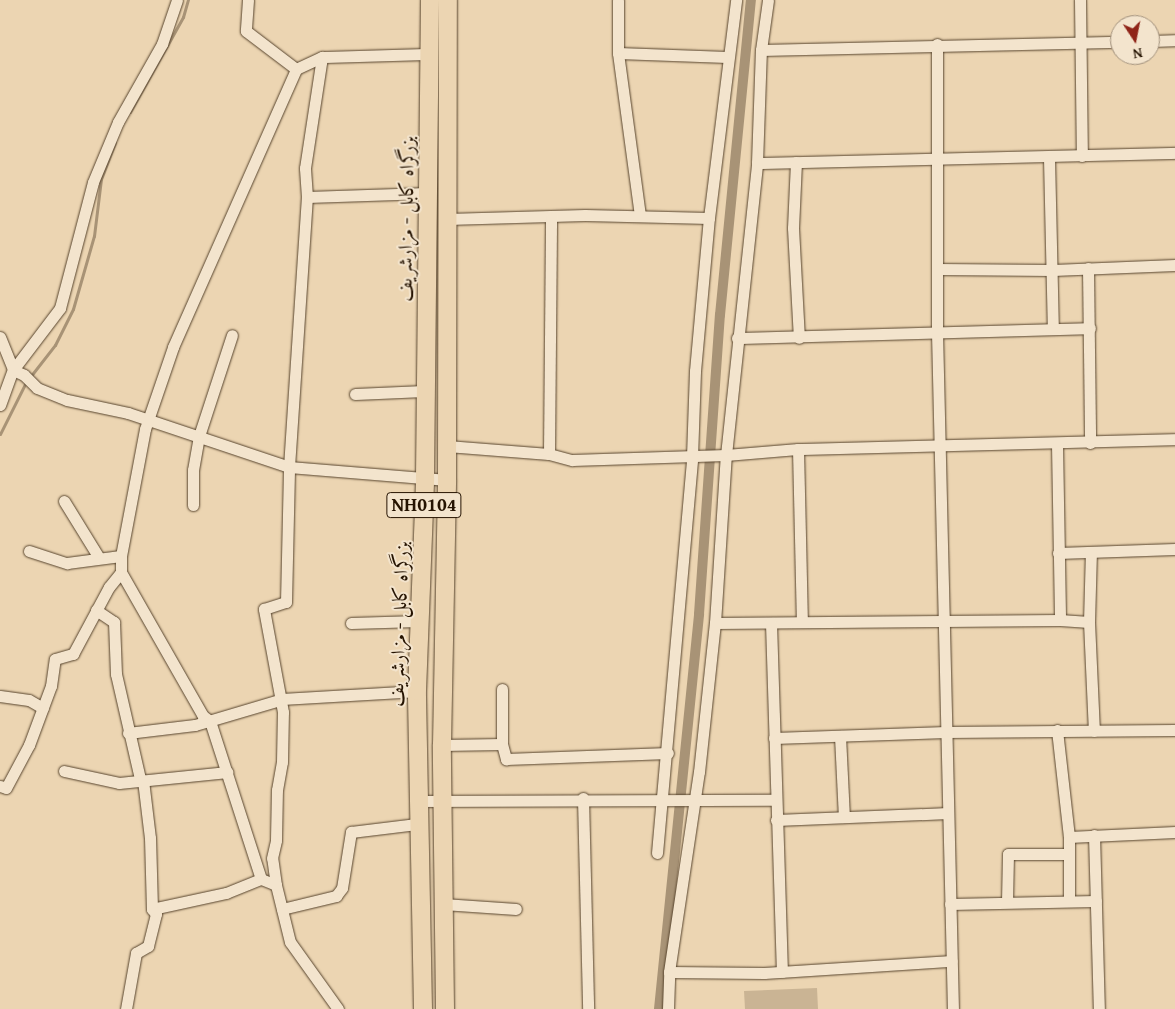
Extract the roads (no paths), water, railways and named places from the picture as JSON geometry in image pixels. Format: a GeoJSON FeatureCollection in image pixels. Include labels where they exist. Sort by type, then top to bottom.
{"type":"FeatureCollection","features":[{"type":"Feature","properties":{"kind":"highway","name":"بزرگراه کابل - مزارشریف"},"geometry":{"type":"LineString","coordinates":[[423,1009],[417,824],[417,691],[418,621],[425,478],[424,391],[430,0]]}},
{"type":"Feature","properties":{"kind":"highway","name":"بزرگراه کابل - مزارشریف"},"geometry":{"type":"LineString","coordinates":[[445,1009],[442,745],[447,480],[448,0]]}},
{"type":"Feature","properties":{"kind":"street"},"geometry":{"type":"LineString","coordinates":[[0,405],[60,308],[93,182],[118,122],[162,44],[178,0]]}},
{"type":"Feature","properties":{"kind":"street"},"geometry":{"type":"LineString","coordinates":[[248,0],[246,31],[296,69]]}},
{"type":"Feature","properties":{"kind":"street"},"geometry":{"type":"LineString","coordinates":[[618,0],[618,53],[640,216]]}},
{"type":"Feature","properties":{"kind":"street"},"geometry":{"type":"LineString","coordinates":[[657,853],[667,800],[668,753],[698,457],[695,371],[708,218],[727,57],[736,0]]}},
{"type":"Feature","properties":{"kind":"street"},"geometry":{"type":"LineString","coordinates":[[668,1009],[669,972],[689,800],[715,623],[721,455],[737,338],[756,163],[761,50],[768,0]]}},
{"type":"Feature","properties":{"kind":"street"},"geometry":{"type":"LineString","coordinates":[[1080,0],[1082,156]]}},
{"type":"Feature","properties":{"kind":"street"},"geometry":{"type":"LineString","coordinates":[[1160,41],[1175,40]]}},
{"type":"Feature","properties":{"kind":"street"},"geometry":{"type":"LineString","coordinates":[[761,50],[937,44],[1110,42]]}},
{"type":"Feature","properties":{"kind":"street"},"geometry":{"type":"LineString","coordinates":[[937,44],[937,332],[953,1009]]}},
{"type":"Feature","properties":{"kind":"street"},"geometry":{"type":"LineString","coordinates":[[618,53],[727,57]]}},
{"type":"Feature","properties":{"kind":"street"},"geometry":{"type":"LineString","coordinates":[[261,879],[210,721],[203,716],[122,572],[121,556],[148,420],[173,347],[296,69],[322,57],[429,54]]}},
{"type":"Feature","properties":{"kind":"street"},"geometry":{"type":"LineString","coordinates":[[322,57],[305,168],[308,197],[289,467],[286,602],[264,609],[283,699],[282,762],[277,790],[276,840],[272,858],[276,885],[290,942],[338,1009]]}},
{"type":"Feature","properties":{"kind":"street"},"geometry":{"type":"LineString","coordinates":[[756,163],[1049,158],[1175,153]]}},
{"type":"Feature","properties":{"kind":"street"},"geometry":{"type":"LineString","coordinates":[[1049,158],[1053,329]]}},
{"type":"Feature","properties":{"kind":"street"},"geometry":{"type":"LineString","coordinates":[[796,162],[793,228],[799,338]]}},
{"type":"Feature","properties":{"kind":"street"},"geometry":{"type":"LineString","coordinates":[[308,197],[427,193]]}},
{"type":"Feature","properties":{"kind":"street"},"geometry":{"type":"LineString","coordinates":[[447,220],[551,216],[708,218]]}},
{"type":"Feature","properties":{"kind":"street"},"geometry":{"type":"LineString","coordinates":[[549,454],[551,216]]}},
{"type":"Feature","properties":{"kind":"street"},"geometry":{"type":"LineString","coordinates":[[937,269],[1053,270],[1175,265]]}},
{"type":"Feature","properties":{"kind":"street"},"geometry":{"type":"LineString","coordinates":[[1088,268],[1090,443]]}},
{"type":"Feature","properties":{"kind":"street"},"geometry":{"type":"LineString","coordinates":[[737,338],[799,338],[1090,328]]}},
{"type":"Feature","properties":{"kind":"street"},"geometry":{"type":"LineString","coordinates":[[193,505],[193,470],[200,436],[232,335]]}},
{"type":"Feature","properties":{"kind":"street"},"geometry":{"type":"LineString","coordinates":[[0,337],[19,373],[37,388],[67,400],[128,412],[289,467],[359,475],[447,480]]}},
{"type":"Feature","properties":{"kind":"street"},"geometry":{"type":"LineString","coordinates":[[355,394],[424,391]]}},
{"type":"Feature","properties":{"kind":"street"},"geometry":{"type":"LineString","coordinates":[[447,446],[549,454],[572,460],[698,457],[798,448],[1175,440]]}},
{"type":"Feature","properties":{"kind":"street"},"geometry":{"type":"LineString","coordinates":[[1057,444],[1060,620]]}},
{"type":"Feature","properties":{"kind":"street"},"geometry":{"type":"LineString","coordinates":[[798,448],[802,622]]}},
{"type":"Feature","properties":{"kind":"street"},"geometry":{"type":"LineString","coordinates":[[64,501],[98,556]]}},
{"type":"Feature","properties":{"kind":"street"},"geometry":{"type":"LineString","coordinates":[[1058,553],[1175,549]]}},
{"type":"Feature","properties":{"kind":"street"},"geometry":{"type":"LineString","coordinates":[[29,551],[67,563],[98,556],[121,556]]}},
{"type":"Feature","properties":{"kind":"street"},"geometry":{"type":"LineString","coordinates":[[1091,552],[1089,622],[1094,731]]}},
{"type":"Feature","properties":{"kind":"street"},"geometry":{"type":"LineString","coordinates":[[0,786],[6,788],[43,708],[55,659],[73,654],[96,610],[122,572]]}},
{"type":"Feature","properties":{"kind":"street"},"geometry":{"type":"LineString","coordinates":[[96,610],[114,622],[116,674],[128,733],[141,780],[150,838],[152,909],[156,914],[148,946],[136,953],[126,1009]]}},
{"type":"Feature","properties":{"kind":"street"},"geometry":{"type":"LineString","coordinates":[[715,623],[943,620],[1060,620],[1089,622]]}},
{"type":"Feature","properties":{"kind":"street"},"geometry":{"type":"LineString","coordinates":[[351,623],[418,621]]}},
{"type":"Feature","properties":{"kind":"street"},"geometry":{"type":"LineString","coordinates":[[771,623],[775,800],[782,972]]}},
{"type":"Feature","properties":{"kind":"street"},"geometry":{"type":"LineString","coordinates":[[502,689],[503,755],[511,760],[668,753]]}},
{"type":"Feature","properties":{"kind":"street"},"geometry":{"type":"LineString","coordinates":[[128,733],[210,721],[283,699],[417,691]]}},
{"type":"Feature","properties":{"kind":"street"},"geometry":{"type":"LineString","coordinates":[[0,696],[29,700],[43,708]]}},
{"type":"Feature","properties":{"kind":"street"},"geometry":{"type":"LineString","coordinates":[[1057,730],[1069,837],[1069,900]]}},
{"type":"Feature","properties":{"kind":"street"},"geometry":{"type":"LineString","coordinates":[[774,738],[946,732],[1175,730]]}},
{"type":"Feature","properties":{"kind":"street"},"geometry":{"type":"LineString","coordinates":[[840,736],[844,817]]}},
{"type":"Feature","properties":{"kind":"street"},"geometry":{"type":"LineString","coordinates":[[442,745],[502,744]]}},
{"type":"Feature","properties":{"kind":"street"},"geometry":{"type":"LineString","coordinates":[[64,770],[118,783],[227,772]]}},
{"type":"Feature","properties":{"kind":"street"},"geometry":{"type":"LineString","coordinates":[[417,801],[583,798],[775,800]]}},
{"type":"Feature","properties":{"kind":"street"},"geometry":{"type":"LineString","coordinates":[[583,798],[588,1009]]}},
{"type":"Feature","properties":{"kind":"street"},"geometry":{"type":"LineString","coordinates":[[776,820],[948,812]]}},
{"type":"Feature","properties":{"kind":"street"},"geometry":{"type":"LineString","coordinates":[[282,909],[336,896],[342,888],[351,832],[417,824]]}},
{"type":"Feature","properties":{"kind":"street"},"geometry":{"type":"LineString","coordinates":[[1069,837],[1175,832]]}},
{"type":"Feature","properties":{"kind":"street"},"geometry":{"type":"LineString","coordinates":[[1094,835],[1099,1009]]}},
{"type":"Feature","properties":{"kind":"street"},"geometry":{"type":"LineString","coordinates":[[1007,902],[1008,854],[1069,854]]}},
{"type":"Feature","properties":{"kind":"street"},"geometry":{"type":"LineString","coordinates":[[152,909],[226,893],[261,879],[276,885]]}},
{"type":"Feature","properties":{"kind":"street"},"geometry":{"type":"LineString","coordinates":[[950,904],[1069,900],[1096,901]]}},
{"type":"Feature","properties":{"kind":"street"},"geometry":{"type":"LineString","coordinates":[[443,904],[516,909]]}},
{"type":"Feature","properties":{"kind":"street"},"geometry":{"type":"LineString","coordinates":[[669,972],[782,972],[952,960]]}},
{"type":"Feature","properties":{"kind":"waterway"},"geometry":{"type":"LineString","coordinates":[[130,112],[183,17],[188,0]]}},
{"type":"Feature","properties":{"kind":"waterway"},"geometry":{"type":"LineString","coordinates":[[659,1009],[699,614],[720,315],[751,0]]}},
{"type":"Feature","properties":{"kind":"waterway"},"geometry":{"type":"LineString","coordinates":[[30,377],[55,345],[73,309],[94,236],[101,179],[115,143]]}},
{"type":"Feature","properties":{"kind":"waterway"},"geometry":{"type":"LineString","coordinates":[[0,434],[26,382]]}}]}
